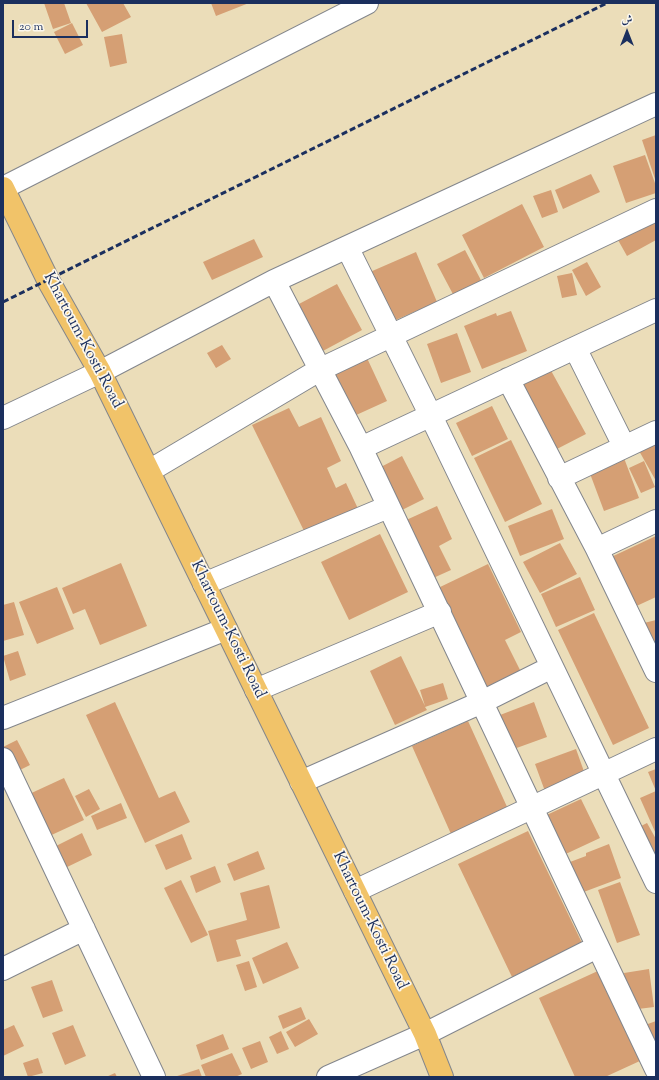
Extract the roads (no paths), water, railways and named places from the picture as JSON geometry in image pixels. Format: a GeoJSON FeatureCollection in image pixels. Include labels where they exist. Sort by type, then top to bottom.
{"type":"FeatureCollection","features":[{"type":"Feature","properties":{"kind":"highway","name":"Khartoum-Kosti Road"},"geometry":{"type":"LineString","coordinates":[[3,188],[48,280],[100,372],[149,471],[425,1034],[442,1077]]}},
{"type":"Feature","properties":{"kind":"street"},"geometry":{"type":"LineString","coordinates":[[3,188],[367,3]]}},
{"type":"Feature","properties":{"kind":"street"},"geometry":{"type":"LineString","coordinates":[[3,418],[100,372],[274,281],[656,104]]}},
{"type":"Feature","properties":{"kind":"street"},"geometry":{"type":"LineString","coordinates":[[149,471],[321,369],[656,210]]}},
{"type":"Feature","properties":{"kind":"street"},"geometry":{"type":"LineString","coordinates":[[347,247],[431,416],[656,882]]}},
{"type":"Feature","properties":{"kind":"street"},"geometry":{"type":"LineString","coordinates":[[274,281],[361,448],[656,1069]]}},
{"type":"Feature","properties":{"kind":"street"},"geometry":{"type":"LineString","coordinates":[[361,448],[656,310]]}},
{"type":"Feature","properties":{"kind":"street"},"geometry":{"type":"LineString","coordinates":[[575,348],[624,446]]}},
{"type":"Feature","properties":{"kind":"street"},"geometry":{"type":"LineString","coordinates":[[508,380],[597,549],[656,671]]}},
{"type":"Feature","properties":{"kind":"street"},"geometry":{"type":"LineString","coordinates":[[559,478],[656,432]]}},
{"type":"Feature","properties":{"kind":"street"},"geometry":{"type":"LineString","coordinates":[[204,584],[388,507]]}},
{"type":"Feature","properties":{"kind":"street"},"geometry":{"type":"LineString","coordinates":[[597,549],[656,521]]}},
{"type":"Feature","properties":{"kind":"street"},"geometry":{"type":"LineString","coordinates":[[256,690],[440,612]]}},
{"type":"Feature","properties":{"kind":"street"},"geometry":{"type":"LineString","coordinates":[[3,718],[226,629]]}},
{"type":"Feature","properties":{"kind":"street"},"geometry":{"type":"LineString","coordinates":[[301,782],[482,702],[552,667]]}},
{"type":"Feature","properties":{"kind":"street"},"geometry":{"type":"LineString","coordinates":[[355,891],[656,748]]}},
{"type":"Feature","properties":{"kind":"street"},"geometry":{"type":"LineString","coordinates":[[3,759],[154,1077]]}},
{"type":"Feature","properties":{"kind":"street"},"geometry":{"type":"LineString","coordinates":[[3,969],[84,929]]}},
{"type":"Feature","properties":{"kind":"street"},"geometry":{"type":"LineString","coordinates":[[328,1077],[425,1034],[597,947]]}},
{"type":"Feature","properties":{"kind":"railway"},"geometry":{"type":"LineString","coordinates":[[3,302],[607,3]]}}]}
